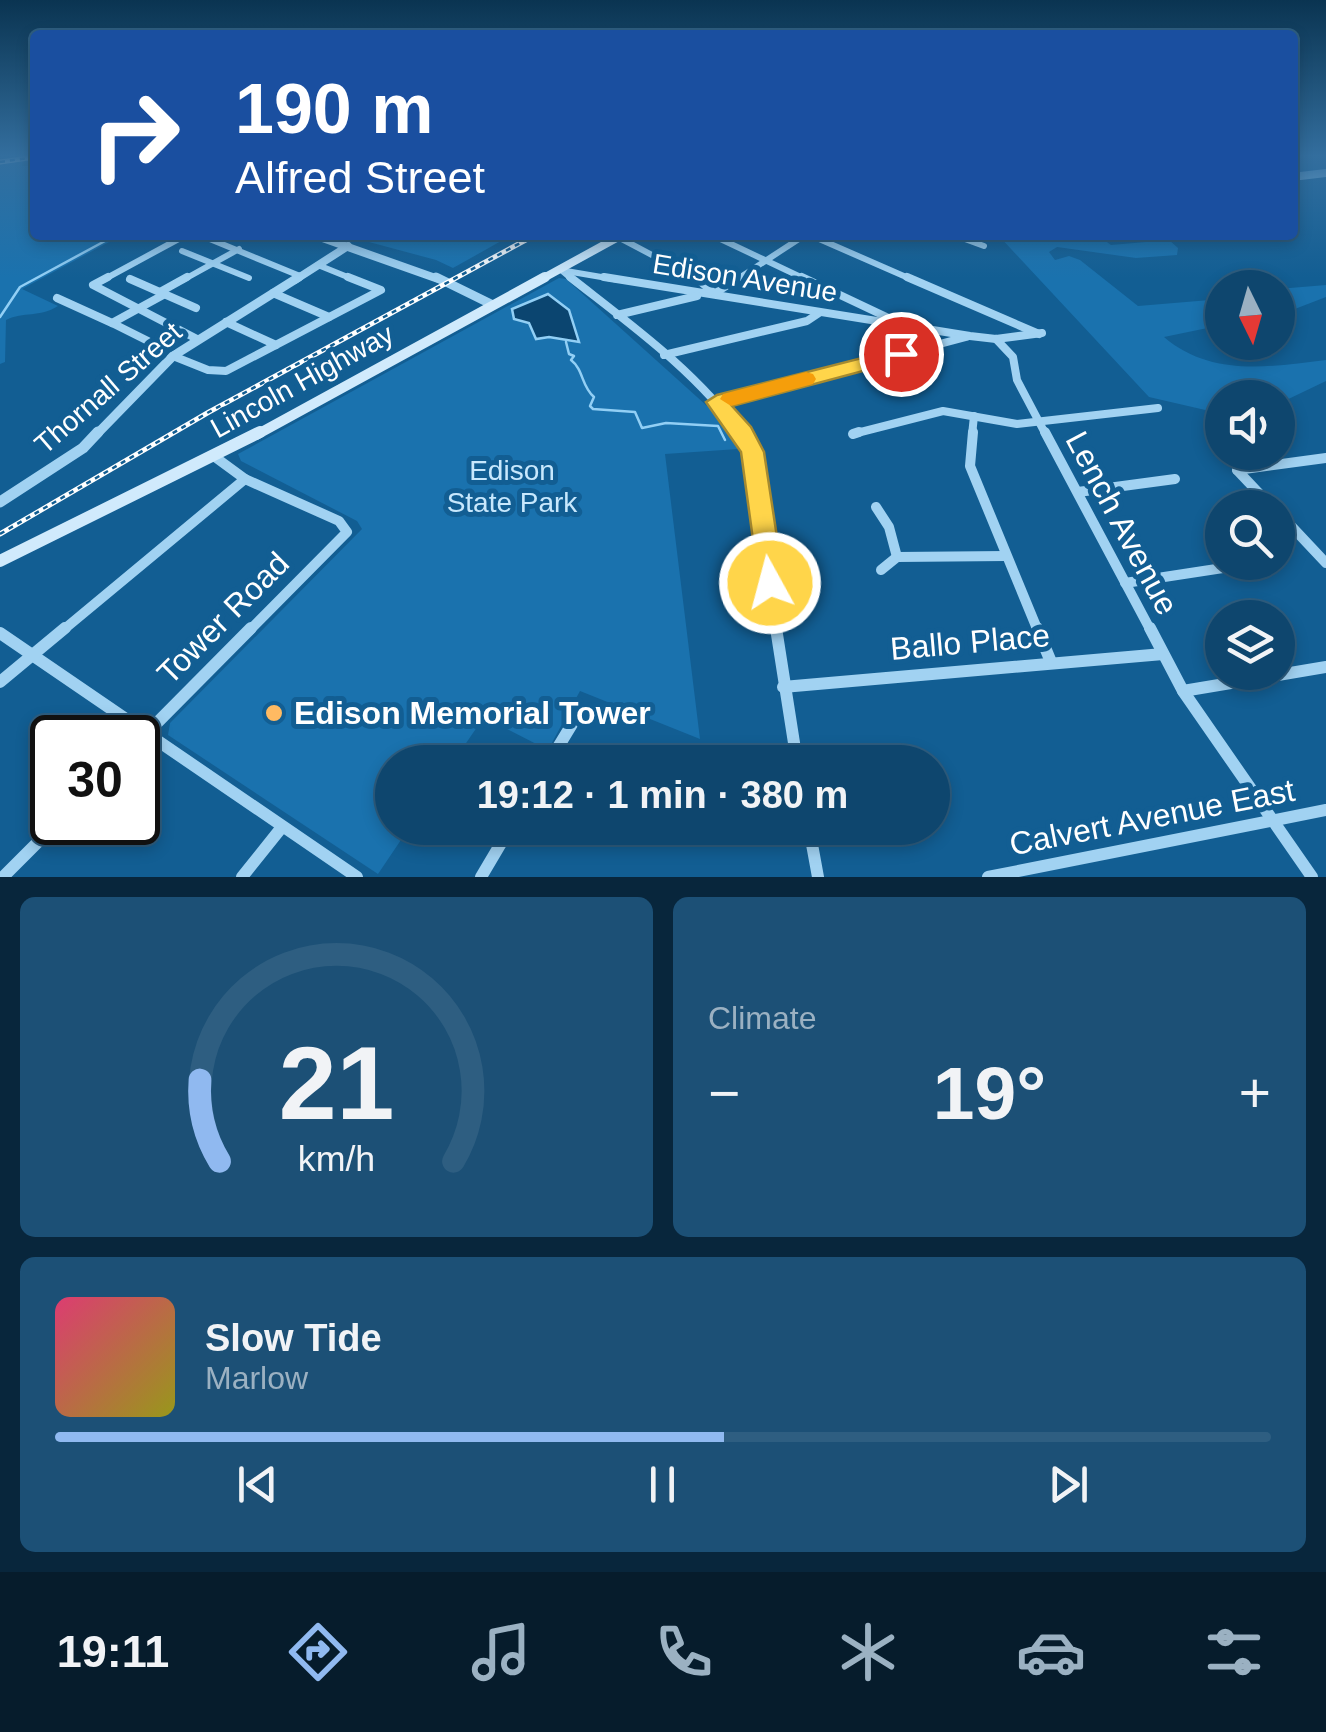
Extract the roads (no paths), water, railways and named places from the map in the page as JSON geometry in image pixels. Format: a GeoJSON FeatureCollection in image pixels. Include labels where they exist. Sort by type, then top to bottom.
{"type":"FeatureCollection","features":[{"type":"Feature","properties":{"kind":"main road","name":"Lincoln Highway"},"geometry":{"type":"LineString","coordinates":[[0,562],[215,457],[613,240]]}},
{"type":"Feature","properties":{"kind":"street"},"geometry":{"type":"LineString","coordinates":[[177,240],[94,285],[197,339]]}},
{"type":"Feature","properties":{"kind":"street"},"geometry":{"type":"LineString","coordinates":[[214,240],[300,276]]}},
{"type":"Feature","properties":{"kind":"street"},"geometry":{"type":"LineString","coordinates":[[329,240],[432,274],[494,305]]}},
{"type":"Feature","properties":{"kind":"street"},"geometry":{"type":"LineString","coordinates":[[627,240],[706,283],[714,292]]}},
{"type":"Feature","properties":{"kind":"street"},"geometry":{"type":"LineString","coordinates":[[723,240],[903,325]]}},
{"type":"Feature","properties":{"kind":"street"},"geometry":{"type":"LineString","coordinates":[[617,315],[727,288],[800,240]]}},
{"type":"Feature","properties":{"kind":"street","name":"Edison Avenue"},"geometry":{"type":"LineString","coordinates":[[560,270],[996,340],[1040,334],[820,240]]}},
{"type":"Feature","properties":{"kind":"street"},"geometry":{"type":"LineString","coordinates":[[968,240],[984,246]]}},
{"type":"Feature","properties":{"kind":"street","name":"Thornall Street"},"geometry":{"type":"LineString","coordinates":[[0,502],[90,442],[174,356],[197,339],[348,246]]}},
{"type":"Feature","properties":{"kind":"street"},"geometry":{"type":"LineString","coordinates":[[112,323],[239,250]]}},
{"type":"Feature","properties":{"kind":"street"},"geometry":{"type":"LineString","coordinates":[[182,251],[249,278]]}},
{"type":"Feature","properties":{"kind":"street"},"geometry":{"type":"LineString","coordinates":[[174,356],[218,372],[382,288],[318,265]]}},
{"type":"Feature","properties":{"kind":"street"},"geometry":{"type":"LineString","coordinates":[[560,270],[664,355],[717,402],[744,433],[756,463],[783,687],[794,745]]}},
{"type":"Feature","properties":{"kind":"street"},"geometry":{"type":"LineString","coordinates":[[130,279],[196,308]]}},
{"type":"Feature","properties":{"kind":"street"},"geometry":{"type":"LineString","coordinates":[[272,293],[329,317]]}},
{"type":"Feature","properties":{"kind":"street"},"geometry":{"type":"LineString","coordinates":[[57,298],[148,341]]}},
{"type":"Feature","properties":{"kind":"street"},"geometry":{"type":"LineString","coordinates":[[664,355],[807,321],[819,312]]}},
{"type":"Feature","properties":{"kind":"street"},"geometry":{"type":"LineString","coordinates":[[226,322],[276,345]]}},
{"type":"Feature","properties":{"kind":"street"},"geometry":{"type":"LineString","coordinates":[[717,402],[970,336]]}},
{"type":"Feature","properties":{"kind":"street","name":"Lench Avenue"},"geometry":{"type":"LineString","coordinates":[[996,340],[1012,357],[1018,380],[1184,691],[1312,877]]}},
{"type":"Feature","properties":{"kind":"street"},"geometry":{"type":"LineString","coordinates":[[853,434],[931,412],[1005,423],[1158,408]]}},
{"type":"Feature","properties":{"kind":"street"},"geometry":{"type":"LineString","coordinates":[[974,416],[970,466],[1051,662]]}},
{"type":"Feature","properties":{"kind":"street"},"geometry":{"type":"LineString","coordinates":[[0,682],[245,478],[215,457]]}},
{"type":"Feature","properties":{"kind":"street"},"geometry":{"type":"LineString","coordinates":[[1256,490],[1237,470],[1326,458]]}},
{"type":"Feature","properties":{"kind":"street","name":"Tower Road"},"geometry":{"type":"LineString","coordinates":[[160,720],[347,532],[339,522],[245,478]]}},
{"type":"Feature","properties":{"kind":"street"},"geometry":{"type":"LineString","coordinates":[[1078,492],[1176,479]]}},
{"type":"Feature","properties":{"kind":"street"},"geometry":{"type":"LineString","coordinates":[[876,507],[889,527],[898,557]]}},
{"type":"Feature","properties":{"kind":"street"},"geometry":{"type":"LineString","coordinates":[[1295,529],[1323,556]]}},
{"type":"Feature","properties":{"kind":"street"},"geometry":{"type":"LineString","coordinates":[[882,570],[898,557],[1006,556]]}},
{"type":"Feature","properties":{"kind":"street"},"geometry":{"type":"LineString","coordinates":[[1125,583],[1205,571]]}},
{"type":"Feature","properties":{"kind":"street"},"geometry":{"type":"LineString","coordinates":[[0,633],[112,715]]}},
{"type":"Feature","properties":{"kind":"street","name":"Ballo Place"},"geometry":{"type":"LineString","coordinates":[[783,687],[1163,654]]}},
{"type":"Feature","properties":{"kind":"street"},"geometry":{"type":"LineString","coordinates":[[1184,691],[1326,667]]}},
{"type":"Feature","properties":{"kind":"street"},"geometry":{"type":"LineString","coordinates":[[559,745],[580,711]]}},
{"type":"Feature","properties":{"kind":"street"},"geometry":{"type":"LineString","coordinates":[[160,749],[356,877]]}},
{"type":"Feature","properties":{"kind":"street","name":"Calvert Avenue East"},"geometry":{"type":"LineString","coordinates":[[988,877],[1326,810]]}},
{"type":"Feature","properties":{"kind":"street"},"geometry":{"type":"LineString","coordinates":[[242,877],[282,827]]}},
{"type":"Feature","properties":{"kind":"street"},"geometry":{"type":"LineString","coordinates":[[3,877],[35,845]]}},
{"type":"Feature","properties":{"kind":"street"},"geometry":{"type":"LineString","coordinates":[[481,877],[500,845]]}},
{"type":"Feature","properties":{"kind":"street"},"geometry":{"type":"LineString","coordinates":[[812,845],[818,877]]}},
{"type":"Feature","properties":{"kind":"waterway"},"geometry":{"type":"LineString","coordinates":[[0,317],[20,287],[107,240]]}},
{"type":"Feature","properties":{"kind":"waterway"},"geometry":{"type":"LineString","coordinates":[[566,342],[569,354],[574,356],[571,360],[594,397],[590,406],[593,409],[635,412],[642,428],[666,423],[718,426],[725,440]]}},
{"type":"Feature","properties":{"kind":"railway"},"geometry":{"type":"LineString","coordinates":[[0,534],[209,412],[526,240]]}},
{"type":"Feature","properties":{"kind":"place","name":"Edison Memorial Tower"},"geometry":{"type":"Point","coordinates":[274,713]}},
{"type":"Feature","properties":{"kind":"park label","name":"Edison State Park"},"geometry":{"type":"Point","coordinates":[512,486]}}]}
